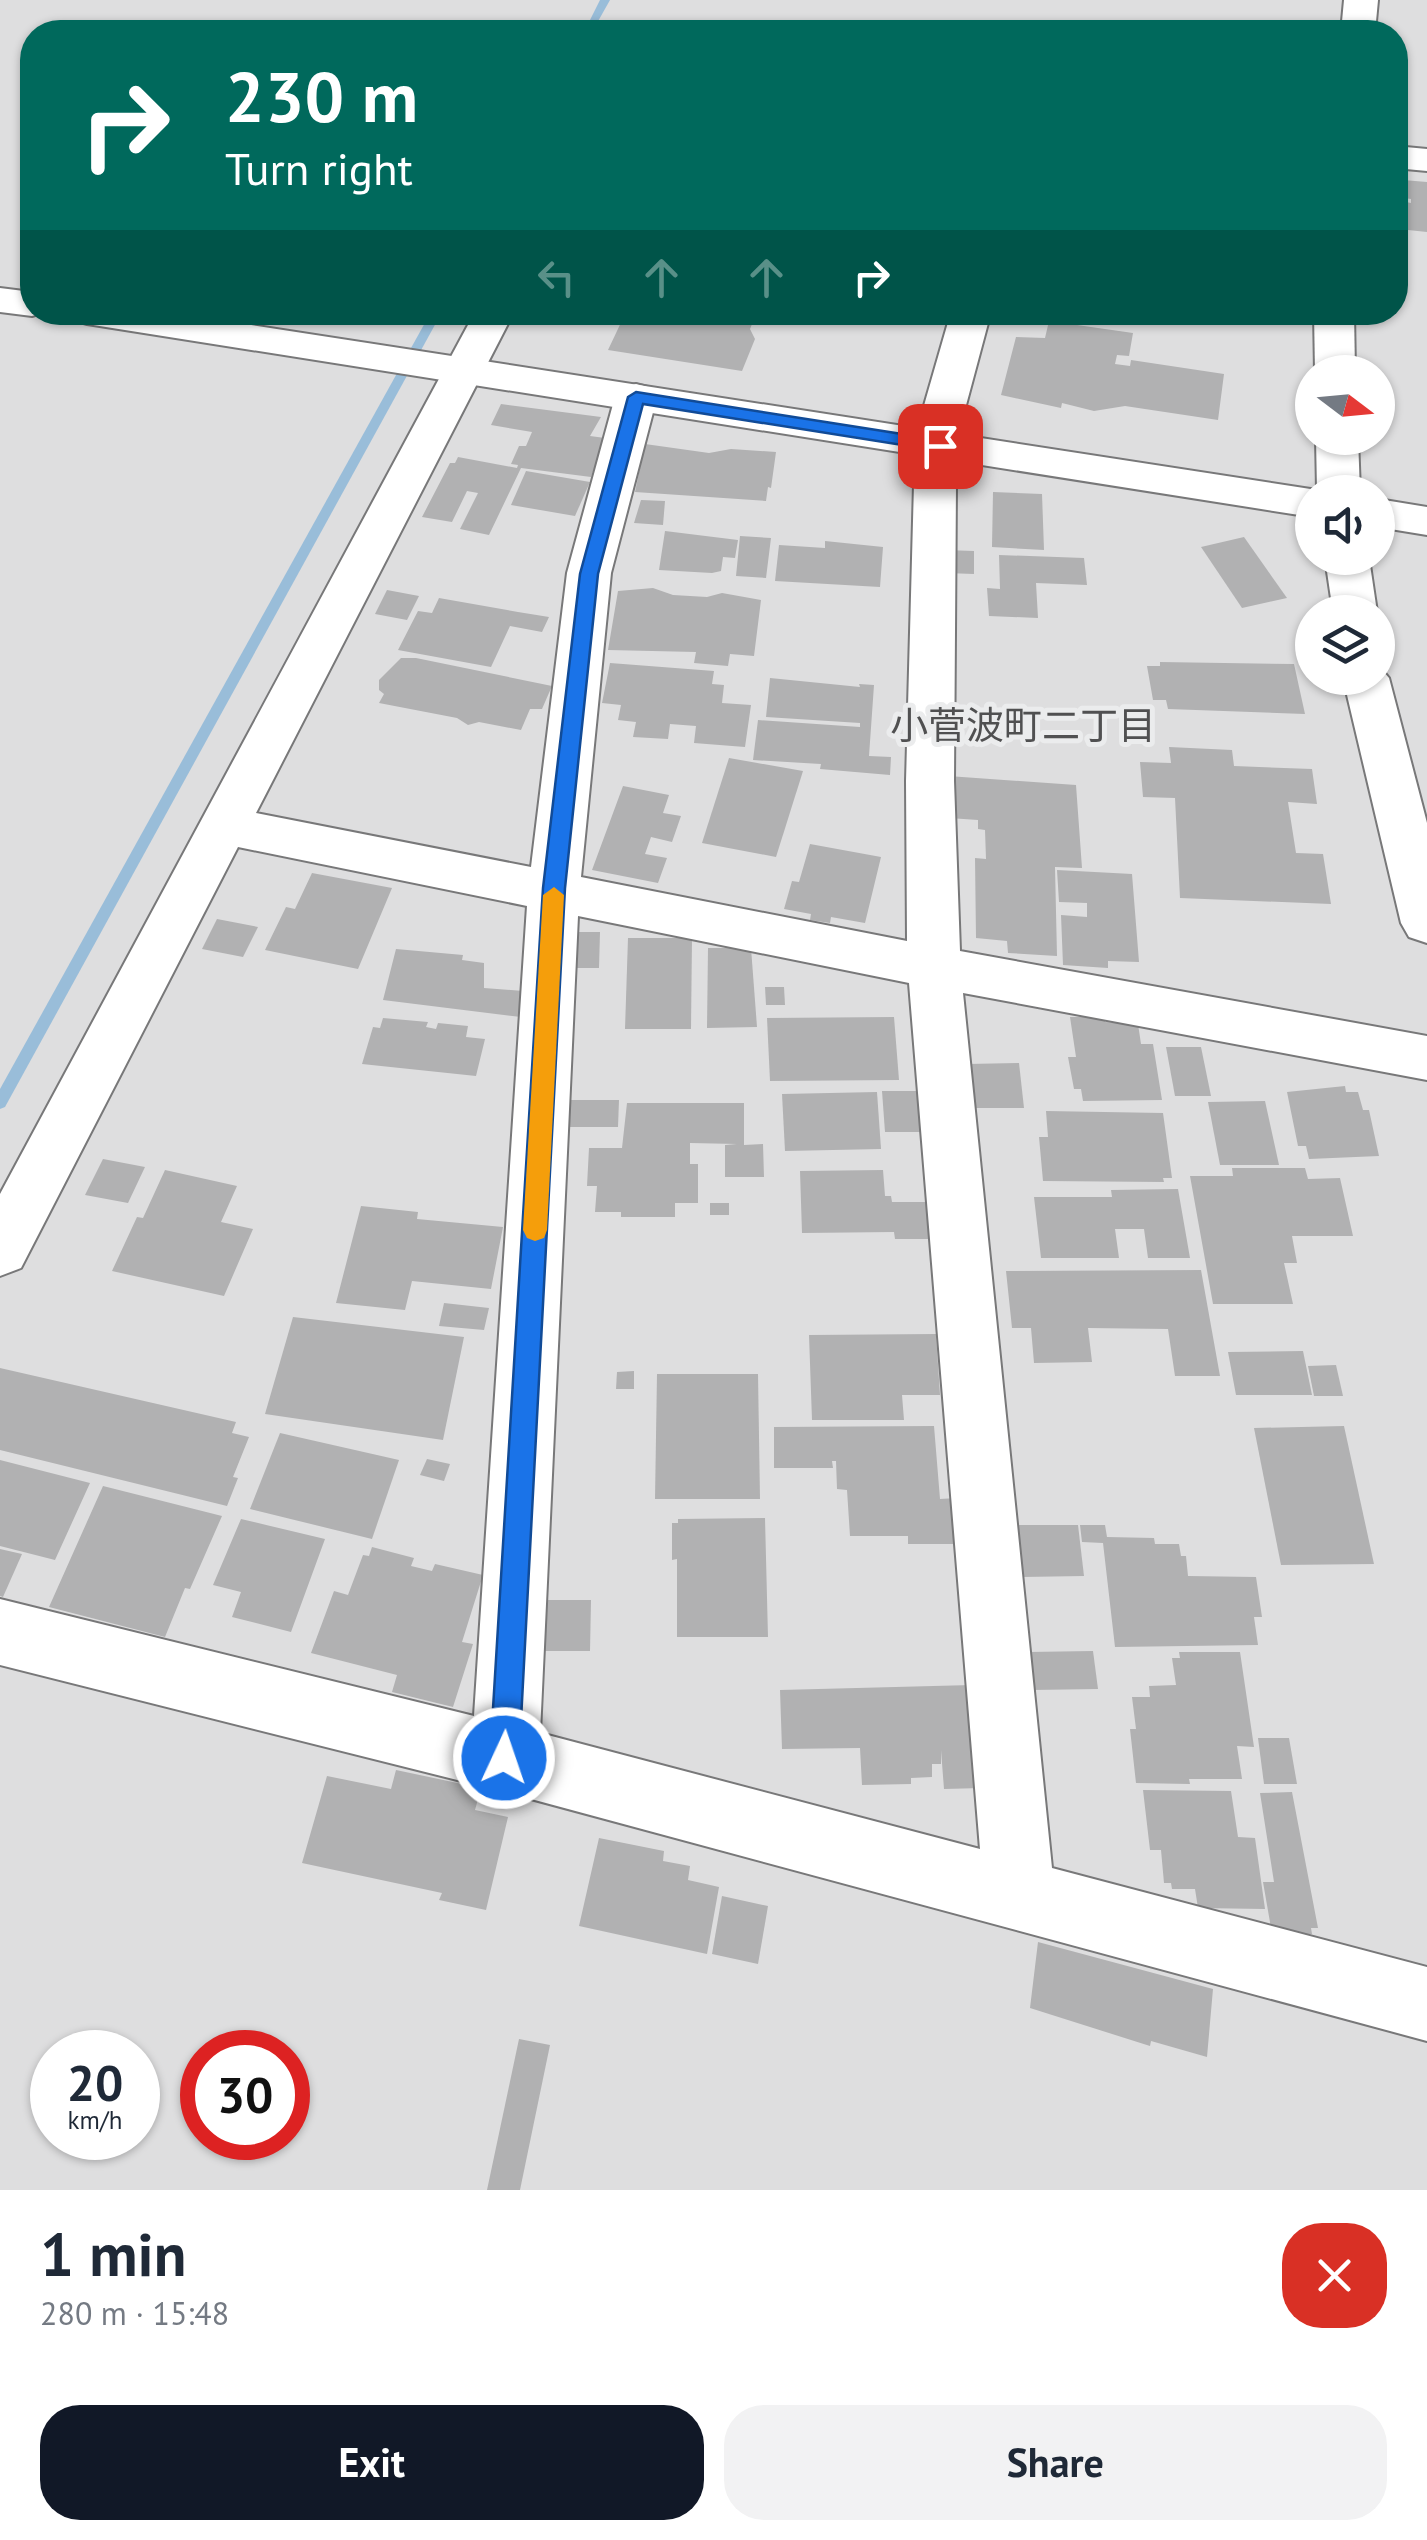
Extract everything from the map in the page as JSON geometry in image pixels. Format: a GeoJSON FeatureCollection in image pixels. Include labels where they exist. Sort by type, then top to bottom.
{"type":"FeatureCollection","features":[{"type":"Feature","properties":{"kind":"street"},"geometry":{"type":"LineString","coordinates":[[173,325],[1295,500]]}},
{"type":"Feature","properties":{"kind":"street"},"geometry":{"type":"LineString","coordinates":[[0,1250],[488,325]]}},
{"type":"Feature","properties":{"kind":"street"},"geometry":{"type":"LineString","coordinates":[[967,325],[944,409],[935,484],[930,781],[934,967],[1019,1894]]}},
{"type":"Feature","properties":{"kind":"street"},"geometry":{"type":"LineString","coordinates":[[1334,325],[1335,355]]}},
{"type":"Feature","properties":{"kind":"street"},"geometry":{"type":"LineString","coordinates":[[504,1758],[554,888],[589,574],[636,397]]}},
{"type":"Feature","properties":{"kind":"street"},"geometry":{"type":"LineString","coordinates":[[1395,516],[1427,521]]}},
{"type":"Feature","properties":{"kind":"street"},"geometry":{"type":"LineString","coordinates":[[1370,695],[1427,923]]}},
{"type":"Feature","properties":{"kind":"street"},"geometry":{"type":"LineString","coordinates":[[226,826],[554,888],[934,967],[1427,1058]]}},
{"type":"Feature","properties":{"kind":"street"},"geometry":{"type":"LineString","coordinates":[[0,1632],[504,1758],[1427,2004]]}},
{"type":"Feature","properties":{"kind":"building"},"geometry":{"type":"Polygon","coordinates":[[[1408,180],[1427,182],[1427,232],[1408,230],[1411,199],[1408,180]]]}},
{"type":"Feature","properties":{"kind":"building"},"geometry":{"type":"Polygon","coordinates":[[[620,325],[752,325],[755,339],[742,371],[608,350],[620,325]]]}},
{"type":"Feature","properties":{"kind":"building"},"geometry":{"type":"Polygon","coordinates":[[[1048,325],[1133,333],[1129,356],[1117,355],[1115,364],[1130,366],[1131,360],[1224,374],[1218,420],[1125,406],[1094,411],[1062,403],[1061,408],[1001,395],[1016,337],[1045,338],[1048,325]]]}},
{"type":"Feature","properties":{"kind":"building"},"geometry":{"type":"Polygon","coordinates":[[[501,404],[601,417],[590,436],[605,438],[591,477],[521,468],[489,535],[460,529],[478,493],[467,491],[452,522],[422,517],[450,463],[458,457],[517,468],[518,465],[511,464],[519,446],[526,446],[532,432],[491,425],[501,404]]]}},
{"type":"Feature","properties":{"kind":"building"},"geometry":{"type":"Polygon","coordinates":[[[645,444],[709,453],[731,449],[776,452],[766,501],[635,492],[645,444]]]}},
{"type":"Feature","properties":{"kind":"building"},"geometry":{"type":"Polygon","coordinates":[[[526,471],[590,482],[575,516],[511,505],[526,471]]]}},
{"type":"Feature","properties":{"kind":"building"},"geometry":{"type":"Polygon","coordinates":[[[993,492],[1042,494],[1044,550],[992,547],[993,492]]]}},
{"type":"Feature","properties":{"kind":"building"},"geometry":{"type":"Polygon","coordinates":[[[641,500],[665,501],[663,525],[634,523],[641,500]]]}},
{"type":"Feature","properties":{"kind":"building"},"geometry":{"type":"Polygon","coordinates":[[[665,531],[738,540],[735,558],[723,557],[721,571],[712,573],[659,570],[665,531]]]}},
{"type":"Feature","properties":{"kind":"building"},"geometry":{"type":"Polygon","coordinates":[[[740,536],[771,538],[766,578],[736,576],[740,536]]]}},
{"type":"Feature","properties":{"kind":"building"},"geometry":{"type":"Polygon","coordinates":[[[1244,537],[1287,598],[1242,608],[1201,547],[1244,537]]]}},
{"type":"Feature","properties":{"kind":"building"},"geometry":{"type":"Polygon","coordinates":[[[825,541],[883,547],[880,587],[775,581],[779,545],[825,548],[825,541]]]}},
{"type":"Feature","properties":{"kind":"building"},"geometry":{"type":"Polygon","coordinates":[[[945,550],[974,551],[974,574],[946,573],[945,550]]]}},
{"type":"Feature","properties":{"kind":"building"},"geometry":{"type":"Polygon","coordinates":[[[999,555],[1084,558],[1087,585],[1036,583],[1038,618],[989,616],[987,588],[1000,589],[999,555]]]}},
{"type":"Feature","properties":{"kind":"building"},"geometry":{"type":"Polygon","coordinates":[[[653,588],[673,595],[707,597],[722,593],[761,600],[754,656],[730,654],[728,666],[694,663],[696,652],[608,650],[618,591],[653,588]]]}},
{"type":"Feature","properties":{"kind":"building"},"geometry":{"type":"Polygon","coordinates":[[[387,590],[419,596],[407,620],[375,614],[387,590]]]}},
{"type":"Feature","properties":{"kind":"building"},"geometry":{"type":"Polygon","coordinates":[[[439,598],[549,617],[542,632],[510,626],[491,667],[398,650],[418,611],[432,613],[439,598]]]}},
{"type":"Feature","properties":{"kind":"building"},"geometry":{"type":"Polygon","coordinates":[[[401,658],[552,686],[542,709],[530,709],[521,730],[479,722],[468,725],[457,718],[379,703],[384,694],[379,690],[379,680],[401,658]]]}},
{"type":"Feature","properties":{"kind":"building"},"geometry":{"type":"Polygon","coordinates":[[[1160,662],[1294,664],[1295,695],[1301,695],[1305,714],[1168,709],[1166,700],[1153,700],[1147,666],[1160,666],[1160,662]]]}},
{"type":"Feature","properties":{"kind":"building"},"geometry":{"type":"Polygon","coordinates":[[[610,663],[714,671],[712,684],[724,685],[722,703],[751,705],[745,747],[694,743],[696,726],[670,724],[668,739],[633,737],[636,722],[618,720],[621,705],[602,703],[610,663]]]}},
{"type":"Feature","properties":{"kind":"building"},"geometry":{"type":"Polygon","coordinates":[[[770,678],[874,685],[869,756],[891,757],[890,775],[820,769],[821,764],[753,760],[758,720],[860,727],[860,723],[766,717],[770,678]]]}},
{"type":"Feature","properties":{"kind":"building"},"geometry":{"type":"Polygon","coordinates":[[[1169,747],[1232,750],[1234,766],[1312,769],[1317,804],[1288,802],[1296,853],[1323,854],[1331,904],[1180,898],[1175,798],[1143,797],[1140,762],[1171,763],[1169,747]]]}},
{"type":"Feature","properties":{"kind":"building"},"geometry":{"type":"Polygon","coordinates":[[[729,758],[803,771],[776,857],[702,843],[729,758]]]}},
{"type":"Feature","properties":{"kind":"building"},"geometry":{"type":"Polygon","coordinates":[[[948,776],[1076,785],[1082,868],[1055,867],[1057,956],[1008,953],[1007,941],[976,938],[975,858],[986,859],[985,830],[978,829],[978,820],[949,818],[948,776]]]}},
{"type":"Feature","properties":{"kind":"building"},"geometry":{"type":"Polygon","coordinates":[[[623,786],[669,795],[663,813],[681,816],[672,842],[651,837],[645,854],[667,858],[658,883],[592,870],[623,786]]]}},
{"type":"Feature","properties":{"kind":"building"},"geometry":{"type":"Polygon","coordinates":[[[810,844],[881,857],[865,923],[831,917],[830,923],[810,920],[811,914],[784,909],[792,881],[799,882],[810,844]]]}},
{"type":"Feature","properties":{"kind":"building"},"geometry":{"type":"Polygon","coordinates":[[[1057,870],[1132,874],[1139,962],[1108,961],[1108,968],[1063,965],[1061,915],[1087,917],[1087,903],[1059,902],[1057,870]]]}},
{"type":"Feature","properties":{"kind":"building"},"geometry":{"type":"Polygon","coordinates":[[[312,873],[392,888],[358,969],[265,950],[286,907],[295,909],[312,873]]]}},
{"type":"Feature","properties":{"kind":"building"},"geometry":{"type":"Polygon","coordinates":[[[217,919],[258,927],[243,957],[202,949],[217,919]]]}},
{"type":"Feature","properties":{"kind":"building"},"geometry":{"type":"Polygon","coordinates":[[[573,932],[600,932],[599,968],[570,968],[573,932]]]}},
{"type":"Feature","properties":{"kind":"building"},"geometry":{"type":"Polygon","coordinates":[[[628,938],[692,938],[691,1029],[625,1029],[628,938]]]}},
{"type":"Feature","properties":{"kind":"building"},"geometry":{"type":"Polygon","coordinates":[[[708,948],[751,948],[757,1027],[707,1028],[708,948]]]}},
{"type":"Feature","properties":{"kind":"building"},"geometry":{"type":"Polygon","coordinates":[[[396,949],[463,955],[462,960],[484,963],[484,988],[523,991],[521,1017],[383,1000],[396,949]]]}},
{"type":"Feature","properties":{"kind":"building"},"geometry":{"type":"Polygon","coordinates":[[[765,987],[784,987],[785,1005],[766,1005],[765,987]]]}},
{"type":"Feature","properties":{"kind":"building"},"geometry":{"type":"Polygon","coordinates":[[[894,1017],[899,1080],[770,1081],[767,1018],[894,1017]]]}},
{"type":"Feature","properties":{"kind":"building"},"geometry":{"type":"Polygon","coordinates":[[[1070,1017],[1105,1017],[1105,1022],[1138,1024],[1141,1044],[1153,1044],[1162,1100],[1083,1101],[1081,1089],[1074,1089],[1068,1057],[1076,1057],[1070,1017]]]}},
{"type":"Feature","properties":{"kind":"building"},"geometry":{"type":"Polygon","coordinates":[[[383,1018],[428,1022],[426,1027],[436,1029],[438,1023],[468,1026],[466,1037],[485,1039],[476,1076],[362,1064],[373,1027],[380,1028],[383,1018]]]}},
{"type":"Feature","properties":{"kind":"building"},"geometry":{"type":"Polygon","coordinates":[[[1166,1047],[1201,1047],[1211,1096],[1175,1096],[1166,1047]]]}},
{"type":"Feature","properties":{"kind":"building"},"geometry":{"type":"Polygon","coordinates":[[[1019,1063],[1024,1108],[972,1108],[967,1064],[1019,1063]]]}},
{"type":"Feature","properties":{"kind":"building"},"geometry":{"type":"Polygon","coordinates":[[[1345,1086],[1346,1092],[1358,1092],[1363,1110],[1369,1110],[1379,1156],[1309,1159],[1306,1146],[1298,1146],[1287,1092],[1345,1086]]]}},
{"type":"Feature","properties":{"kind":"building"},"geometry":{"type":"Polygon","coordinates":[[[882,1091],[923,1091],[926,1132],[885,1132],[882,1091]]]}},
{"type":"Feature","properties":{"kind":"building"},"geometry":{"type":"Polygon","coordinates":[[[877,1092],[881,1149],[785,1151],[782,1094],[877,1092]]]}},
{"type":"Feature","properties":{"kind":"building"},"geometry":{"type":"Polygon","coordinates":[[[568,1100],[619,1100],[618,1127],[567,1127],[568,1100]]]}},
{"type":"Feature","properties":{"kind":"building"},"geometry":{"type":"Polygon","coordinates":[[[1265,1101],[1279,1165],[1220,1165],[1208,1102],[1265,1101]]]}},
{"type":"Feature","properties":{"kind":"building"},"geometry":{"type":"Polygon","coordinates":[[[627,1103],[744,1103],[744,1145],[763,1144],[764,1177],[725,1177],[725,1145],[737,1144],[690,1143],[690,1164],[698,1164],[698,1203],[675,1203],[675,1217],[621,1217],[621,1212],[595,1212],[597,1186],[587,1186],[589,1148],[622,1148],[627,1103]]]}},
{"type":"Feature","properties":{"kind":"building"},"geometry":{"type":"Polygon","coordinates":[[[1046,1111],[1163,1113],[1172,1178],[1163,1178],[1164,1182],[1043,1181],[1039,1137],[1048,1137],[1046,1111]]]}},
{"type":"Feature","properties":{"kind":"building"},"geometry":{"type":"Polygon","coordinates":[[[103,1159],[145,1167],[128,1203],[85,1195],[103,1159]]]}},
{"type":"Feature","properties":{"kind":"building"},"geometry":{"type":"Polygon","coordinates":[[[1232,1168],[1305,1168],[1308,1179],[1340,1178],[1353,1236],[1292,1236],[1297,1263],[1284,1263],[1293,1304],[1213,1304],[1190,1176],[1233,1176],[1232,1168]]]}},
{"type":"Feature","properties":{"kind":"building"},"geometry":{"type":"Polygon","coordinates":[[[165,1170],[237,1186],[221,1222],[253,1229],[224,1296],[112,1271],[165,1170]]]}},
{"type":"Feature","properties":{"kind":"building"},"geometry":{"type":"Polygon","coordinates":[[[883,1170],[885,1196],[891,1196],[892,1202],[930,1202],[933,1239],[895,1239],[894,1232],[802,1233],[800,1171],[883,1170]]]}},
{"type":"Feature","properties":{"kind":"building"},"geometry":{"type":"Polygon","coordinates":[[[1178,1189],[1190,1258],[1148,1258],[1144,1229],[1115,1229],[1119,1258],[1041,1258],[1034,1197],[1112,1197],[1111,1190],[1178,1189]]]}},
{"type":"Feature","properties":{"kind":"building"},"geometry":{"type":"Polygon","coordinates":[[[710,1203],[729,1203],[729,1215],[710,1215],[710,1203]]]}},
{"type":"Feature","properties":{"kind":"building"},"geometry":{"type":"Polygon","coordinates":[[[361,1206],[418,1212],[417,1219],[503,1227],[491,1289],[412,1281],[405,1310],[336,1303],[361,1206]]]}},
{"type":"Feature","properties":{"kind":"building"},"geometry":{"type":"Polygon","coordinates":[[[1201,1270],[1220,1376],[1175,1376],[1168,1329],[1088,1328],[1092,1362],[1034,1363],[1031,1328],[1012,1328],[1006,1271],[1201,1270]]]}},
{"type":"Feature","properties":{"kind":"building"},"geometry":{"type":"Polygon","coordinates":[[[444,1303],[489,1308],[484,1330],[439,1326],[444,1303]]]}},
{"type":"Feature","properties":{"kind":"building"},"geometry":{"type":"Polygon","coordinates":[[[293,1317],[464,1337],[443,1440],[265,1414],[293,1317]]]}},
{"type":"Feature","properties":{"kind":"building"},"geometry":{"type":"Polygon","coordinates":[[[936,1334],[940,1395],[902,1395],[904,1420],[812,1420],[809,1335],[936,1334]]]}},
{"type":"Feature","properties":{"kind":"building"},"geometry":{"type":"Polygon","coordinates":[[[1303,1351],[1312,1395],[1236,1395],[1228,1352],[1303,1351]]]}},
{"type":"Feature","properties":{"kind":"building"},"geometry":{"type":"Polygon","coordinates":[[[1336,1365],[1343,1396],[1314,1396],[1308,1366],[1336,1365]]]}},
{"type":"Feature","properties":{"kind":"building"},"geometry":{"type":"Polygon","coordinates":[[[0,1368],[236,1422],[232,1433],[249,1437],[233,1477],[238,1478],[227,1506],[0,1450],[0,1368]]]}},
{"type":"Feature","properties":{"kind":"building"},"geometry":{"type":"Polygon","coordinates":[[[634,1371],[634,1389],[616,1389],[617,1372],[634,1371]]]}},
{"type":"Feature","properties":{"kind":"building"},"geometry":{"type":"Polygon","coordinates":[[[657,1374],[758,1374],[760,1499],[655,1499],[657,1374]]]}},
{"type":"Feature","properties":{"kind":"building"},"geometry":{"type":"Polygon","coordinates":[[[934,1426],[940,1499],[957,1498],[961,1544],[908,1544],[908,1536],[850,1536],[847,1490],[837,1489],[836,1461],[832,1461],[833,1468],[774,1468],[774,1427],[934,1426]]]}},
{"type":"Feature","properties":{"kind":"building"},"geometry":{"type":"Polygon","coordinates":[[[1344,1426],[1374,1564],[1281,1565],[1254,1428],[1344,1426]]]}},
{"type":"Feature","properties":{"kind":"building"},"geometry":{"type":"Polygon","coordinates":[[[280,1433],[399,1460],[372,1539],[250,1509],[280,1433]]]}},
{"type":"Feature","properties":{"kind":"building"},"geometry":{"type":"Polygon","coordinates":[[[427,1459],[450,1464],[444,1481],[420,1475],[427,1459]]]}},
{"type":"Feature","properties":{"kind":"building"},"geometry":{"type":"Polygon","coordinates":[[[0,1460],[90,1483],[55,1560],[0,1546],[0,1460]]]}},
{"type":"Feature","properties":{"kind":"building"},"geometry":{"type":"Polygon","coordinates":[[[103,1486],[222,1516],[165,1637],[49,1607],[103,1486]]]}},
{"type":"Feature","properties":{"kind":"building"},"geometry":{"type":"Polygon","coordinates":[[[765,1518],[768,1637],[677,1637],[677,1559],[672,1560],[672,1523],[678,1523],[678,1519],[765,1518]]]}},
{"type":"Feature","properties":{"kind":"building"},"geometry":{"type":"Polygon","coordinates":[[[241,1519],[325,1539],[291,1632],[232,1617],[241,1592],[213,1585],[241,1519]]]}},
{"type":"Feature","properties":{"kind":"building"},"geometry":{"type":"Polygon","coordinates":[[[1017,1525],[1078,1525],[1084,1576],[1022,1577],[1017,1525]]]}},
{"type":"Feature","properties":{"kind":"building"},"geometry":{"type":"Polygon","coordinates":[[[1080,1525],[1105,1525],[1107,1537],[1154,1538],[1155,1544],[1179,1544],[1181,1556],[1186,1556],[1188,1576],[1256,1577],[1262,1617],[1254,1617],[1258,1645],[1115,1647],[1103,1543],[1082,1542],[1080,1525]]]}},
{"type":"Feature","properties":{"kind":"building"},"geometry":{"type":"Polygon","coordinates":[[[372,1547],[414,1558],[411,1566],[432,1571],[435,1564],[483,1575],[462,1642],[473,1644],[453,1707],[392,1692],[397,1675],[311,1653],[334,1591],[348,1595],[363,1555],[369,1556],[372,1547]]]}},
{"type":"Feature","properties":{"kind":"building"},"geometry":{"type":"Polygon","coordinates":[[[0,1549],[22,1554],[3,1597],[0,1596],[0,1549]]]}},
{"type":"Feature","properties":{"kind":"building"},"geometry":{"type":"Polygon","coordinates":[[[544,1600],[591,1600],[590,1651],[541,1651],[544,1600]]]}},
{"type":"Feature","properties":{"kind":"building"},"geometry":{"type":"Polygon","coordinates":[[[1093,1651],[1098,1689],[1032,1690],[1028,1652],[1093,1651]]]}},
{"type":"Feature","properties":{"kind":"building"},"geometry":{"type":"Polygon","coordinates":[[[1179,1652],[1240,1652],[1254,1747],[1237,1746],[1242,1779],[1189,1779],[1190,1784],[1136,1783],[1130,1729],[1136,1729],[1132,1697],[1150,1697],[1149,1686],[1176,1685],[1172,1658],[1180,1658],[1179,1652]]]}},
{"type":"Feature","properties":{"kind":"building"},"geometry":{"type":"Polygon","coordinates":[[[972,1685],[982,1788],[944,1789],[941,1750],[941,1764],[932,1764],[932,1777],[911,1778],[911,1784],[862,1785],[860,1748],[782,1749],[780,1690],[972,1685]]]}},
{"type":"Feature","properties":{"kind":"building"},"geometry":{"type":"Polygon","coordinates":[[[1258,1738],[1289,1738],[1297,1784],[1264,1784],[1258,1738]]]}},
{"type":"Feature","properties":{"kind":"building"},"geometry":{"type":"Polygon","coordinates":[[[396,1770],[481,1788],[475,1810],[508,1817],[486,1910],[439,1900],[442,1893],[302,1863],[327,1776],[391,1789],[396,1770]]]}},
{"type":"Feature","properties":{"kind":"building"},"geometry":{"type":"Polygon","coordinates":[[[1143,1790],[1231,1791],[1238,1837],[1255,1838],[1265,1909],[1198,1908],[1195,1889],[1172,1889],[1171,1883],[1164,1883],[1161,1850],[1150,1850],[1143,1790]]]}},
{"type":"Feature","properties":{"kind":"building"},"geometry":{"type":"Polygon","coordinates":[[[1292,1792],[1318,1928],[1311,1928],[1312,1934],[1290,1935],[1271,1928],[1263,1882],[1274,1882],[1260,1793],[1292,1792]]]}},
{"type":"Feature","properties":{"kind":"building"},"geometry":{"type":"Polygon","coordinates":[[[599,1838],[664,1851],[663,1861],[690,1866],[688,1880],[719,1887],[707,1954],[579,1926],[599,1838]]]}},
{"type":"Feature","properties":{"kind":"building"},"geometry":{"type":"Polygon","coordinates":[[[722,1896],[768,1906],[758,1964],[712,1954],[722,1896]]]}},
{"type":"Feature","properties":{"kind":"building"},"geometry":{"type":"Polygon","coordinates":[[[1038,1942],[1213,1989],[1207,2057],[1151,2041],[1150,2046],[1030,2008],[1038,1942]]]}},
{"type":"Feature","properties":{"kind":"building"},"geometry":{"type":"Polygon","coordinates":[[[519,2039],[550,2045],[520,2190],[487,2190],[519,2039]]]}},
{"type":"Feature","properties":{"kind":"waterway"},"geometry":{"type":"LineString","coordinates":[[594,20],[605,0]]}},
{"type":"Feature","properties":{"kind":"waterway"},"geometry":{"type":"LineString","coordinates":[[0,1103],[430,325]]}},
{"type":"Feature","properties":{"kind":"slow traffic"},"geometry":{"type":"LineString","coordinates":[[535,1230],[554,895]]}},
{"type":"Feature","properties":{"kind":"district","name":"小菅波町二丁目"},"geometry":{"type":"Point","coordinates":[1023,726]}},
{"type":"Feature","properties":{"kind":"route"},"geometry":{"type":"LineString","coordinates":[[504,1758],[554,888],[589,574],[636,397],[940,446]]}}]}
